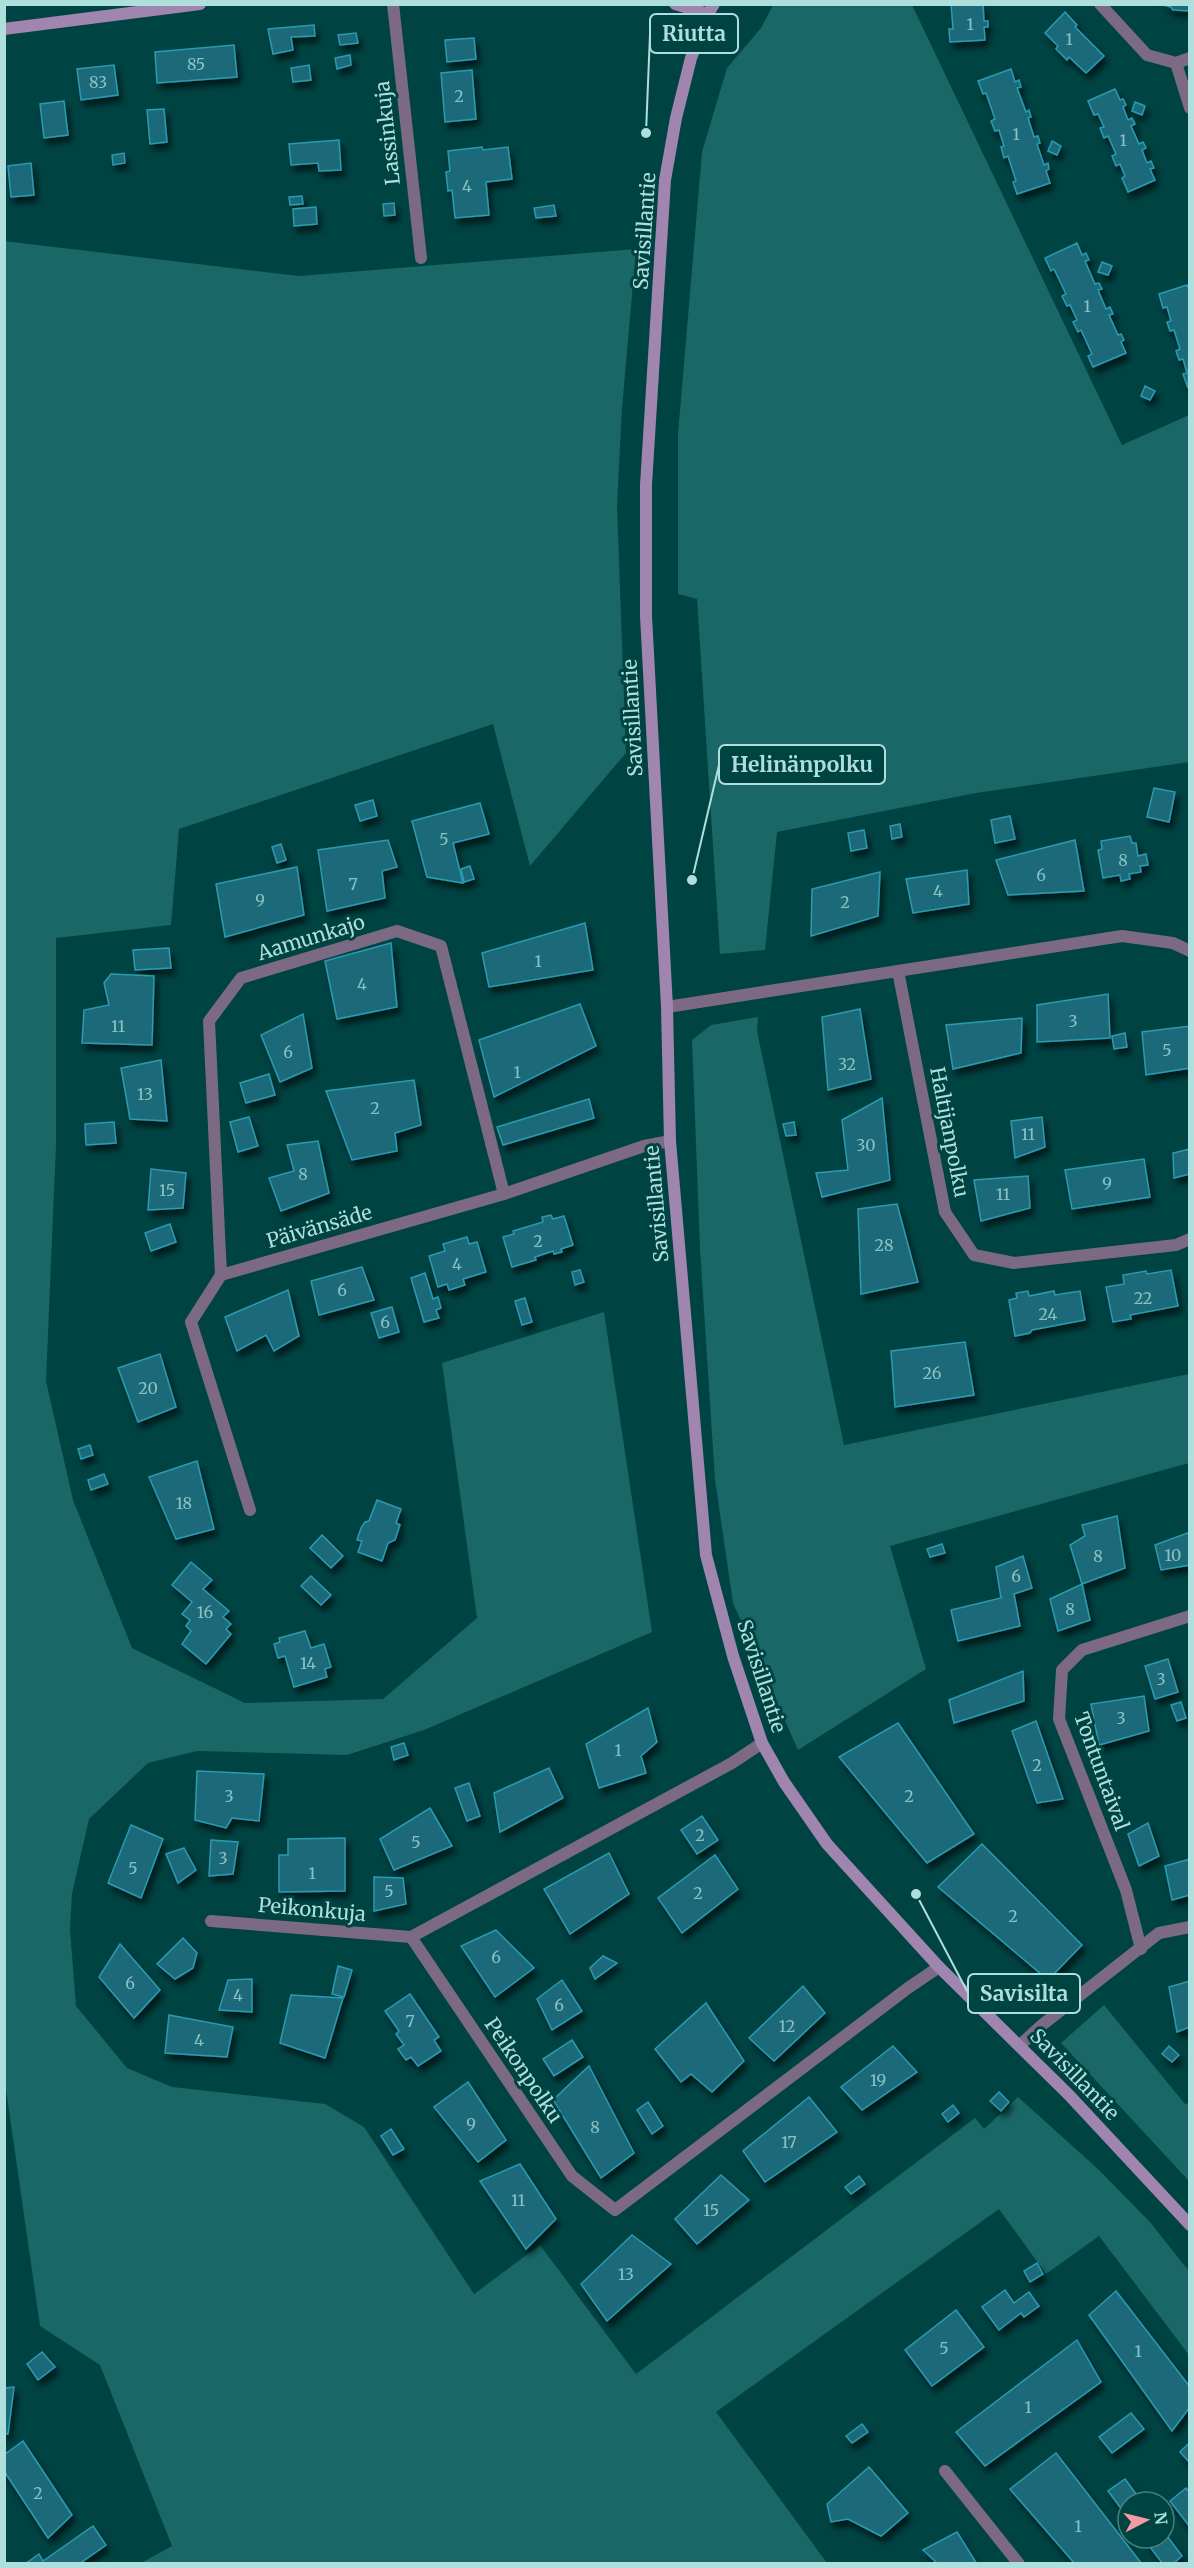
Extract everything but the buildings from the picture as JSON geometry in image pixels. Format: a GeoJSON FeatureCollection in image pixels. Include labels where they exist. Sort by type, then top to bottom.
{"type":"FeatureCollection","features":[{"type":"Feature","properties":{"kind":"street"},"geometry":{"type":"LineString","coordinates":[[4,29],[200,4]]}},
{"type":"Feature","properties":{"kind":"street","name":"Lassinkuja"},"geometry":{"type":"LineString","coordinates":[[393,4],[421,258]]}},
{"type":"Feature","properties":{"kind":"street"},"geometry":{"type":"LineString","coordinates":[[675,4],[711,9]]}},
{"type":"Feature","properties":{"kind":"street"},"geometry":{"type":"LineString","coordinates":[[1100,4],[1147,55],[1176,63],[1190,58]]}},
{"type":"Feature","properties":{"kind":"street","name":"Savisillantie"},"geometry":{"type":"LineString","coordinates":[[711,9],[691,58],[665,180],[646,485],[646,616],[667,1007],[670,1141],[706,1555],[733,1656],[762,1743],[784,1782],[827,1844],[939,1967],[1020,2045],[1190,2225]]}},
{"type":"Feature","properties":{"kind":"street"},"geometry":{"type":"LineString","coordinates":[[1176,63],[1190,108]]}},
{"type":"Feature","properties":{"kind":"street","name":"Aamunkajo"},"geometry":{"type":"LineString","coordinates":[[220,1275],[209,1021],[241,978],[397,931],[441,946],[504,1194]]}},
{"type":"Feature","properties":{"kind":"street"},"geometry":{"type":"LineString","coordinates":[[667,1007],[1122,936],[1173,943],[1190,951]]}},
{"type":"Feature","properties":{"kind":"street","name":"Haltijanpolku"},"geometry":{"type":"LineString","coordinates":[[898,971],[945,1212],[974,1255],[1014,1263],[1176,1245],[1190,1239]]}},
{"type":"Feature","properties":{"kind":"street","name":"Päivänsäde"},"geometry":{"type":"LineString","coordinates":[[220,1275],[504,1194],[644,1146],[670,1141]]}},
{"type":"Feature","properties":{"kind":"street"},"geometry":{"type":"LineString","coordinates":[[220,1275],[191,1322],[250,1510]]}},
{"type":"Feature","properties":{"kind":"street","name":"Tontuntaival"},"geometry":{"type":"LineString","coordinates":[[1141,1949],[1126,1890],[1059,1719],[1062,1670],[1082,1650],[1190,1616]]}},
{"type":"Feature","properties":{"kind":"street"},"geometry":{"type":"LineString","coordinates":[[411,1937],[732,1763],[762,1743]]}},
{"type":"Feature","properties":{"kind":"street","name":"Peikonkuja"},"geometry":{"type":"LineString","coordinates":[[211,1921],[411,1937]]}},
{"type":"Feature","properties":{"kind":"street"},"geometry":{"type":"LineString","coordinates":[[1020,2045],[1159,1933],[1190,1927]]}},
{"type":"Feature","properties":{"kind":"street","name":"Peikonpolku"},"geometry":{"type":"LineString","coordinates":[[411,1937],[572,2176],[615,2210],[908,1988],[939,1967]]}},
{"type":"Feature","properties":{"kind":"street"},"geometry":{"type":"LineString","coordinates":[[945,2471],[1019,2564]]}},
{"type":"Feature","properties":{"kind":"shaded area"},"geometry":{"type":"Polygon","coordinates":[[[773,5],[912,5],[1122,445],[1189,415],[1189,762],[976,793],[777,832],[765,950],[720,954],[697,599],[678,594],[678,434],[702,152],[727,68],[761,28],[773,5]]]}},
{"type":"Feature","properties":{"kind":"shaded area"},"geometry":{"type":"Polygon","coordinates":[[[4,241],[299,276],[636,249],[622,408],[617,505],[626,753],[530,866],[493,724],[179,829],[171,925],[56,938],[56,1145],[46,1381],[73,1500],[132,1648],[245,1703],[383,1699],[477,1618],[442,1363],[604,1312],[652,1632],[424,1730],[347,1755],[197,1751],[148,1763],[89,1819],[72,1894],[70,1929],[76,2006],[127,2068],[172,2087],[325,2104],[364,2127],[474,2294],[540,2245],[636,2374],[975,2118],[984,2129],[1018,2097],[1098,2169],[1149,2221],[1189,2271],[1189,2355],[1099,2236],[1046,2274],[999,2209],[716,2412],[827,2563],[141,2563],[172,2546],[100,2365],[40,2326],[4,2076],[4,241]]]}},
{"type":"Feature","properties":{"kind":"shaded area"},"geometry":{"type":"Polygon","coordinates":[[[758,1017],[757,1031],[844,1445],[1189,1374],[1189,1463],[890,1546],[926,1669],[798,1750],[733,1603],[715,1480],[700,1249],[692,1040],[711,1025],[758,1017]]]}},
{"type":"Feature","properties":{"kind":"shaded area"},"geometry":{"type":"Polygon","coordinates":[[[1104,2005],[1185,2104],[1189,2103],[1189,2181],[1061,2043],[1104,2005]]]}},
{"type":"Feature","properties":{"kind":"place","name":"Riutta"},"geometry":{"type":"Point","coordinates":[646,133]}},
{"type":"Feature","properties":{"kind":"place","name":"Helinänpolku"},"geometry":{"type":"Point","coordinates":[692,880]}},
{"type":"Feature","properties":{"kind":"place","name":"Savisilta"},"geometry":{"type":"Point","coordinates":[916,1894]}}]}
